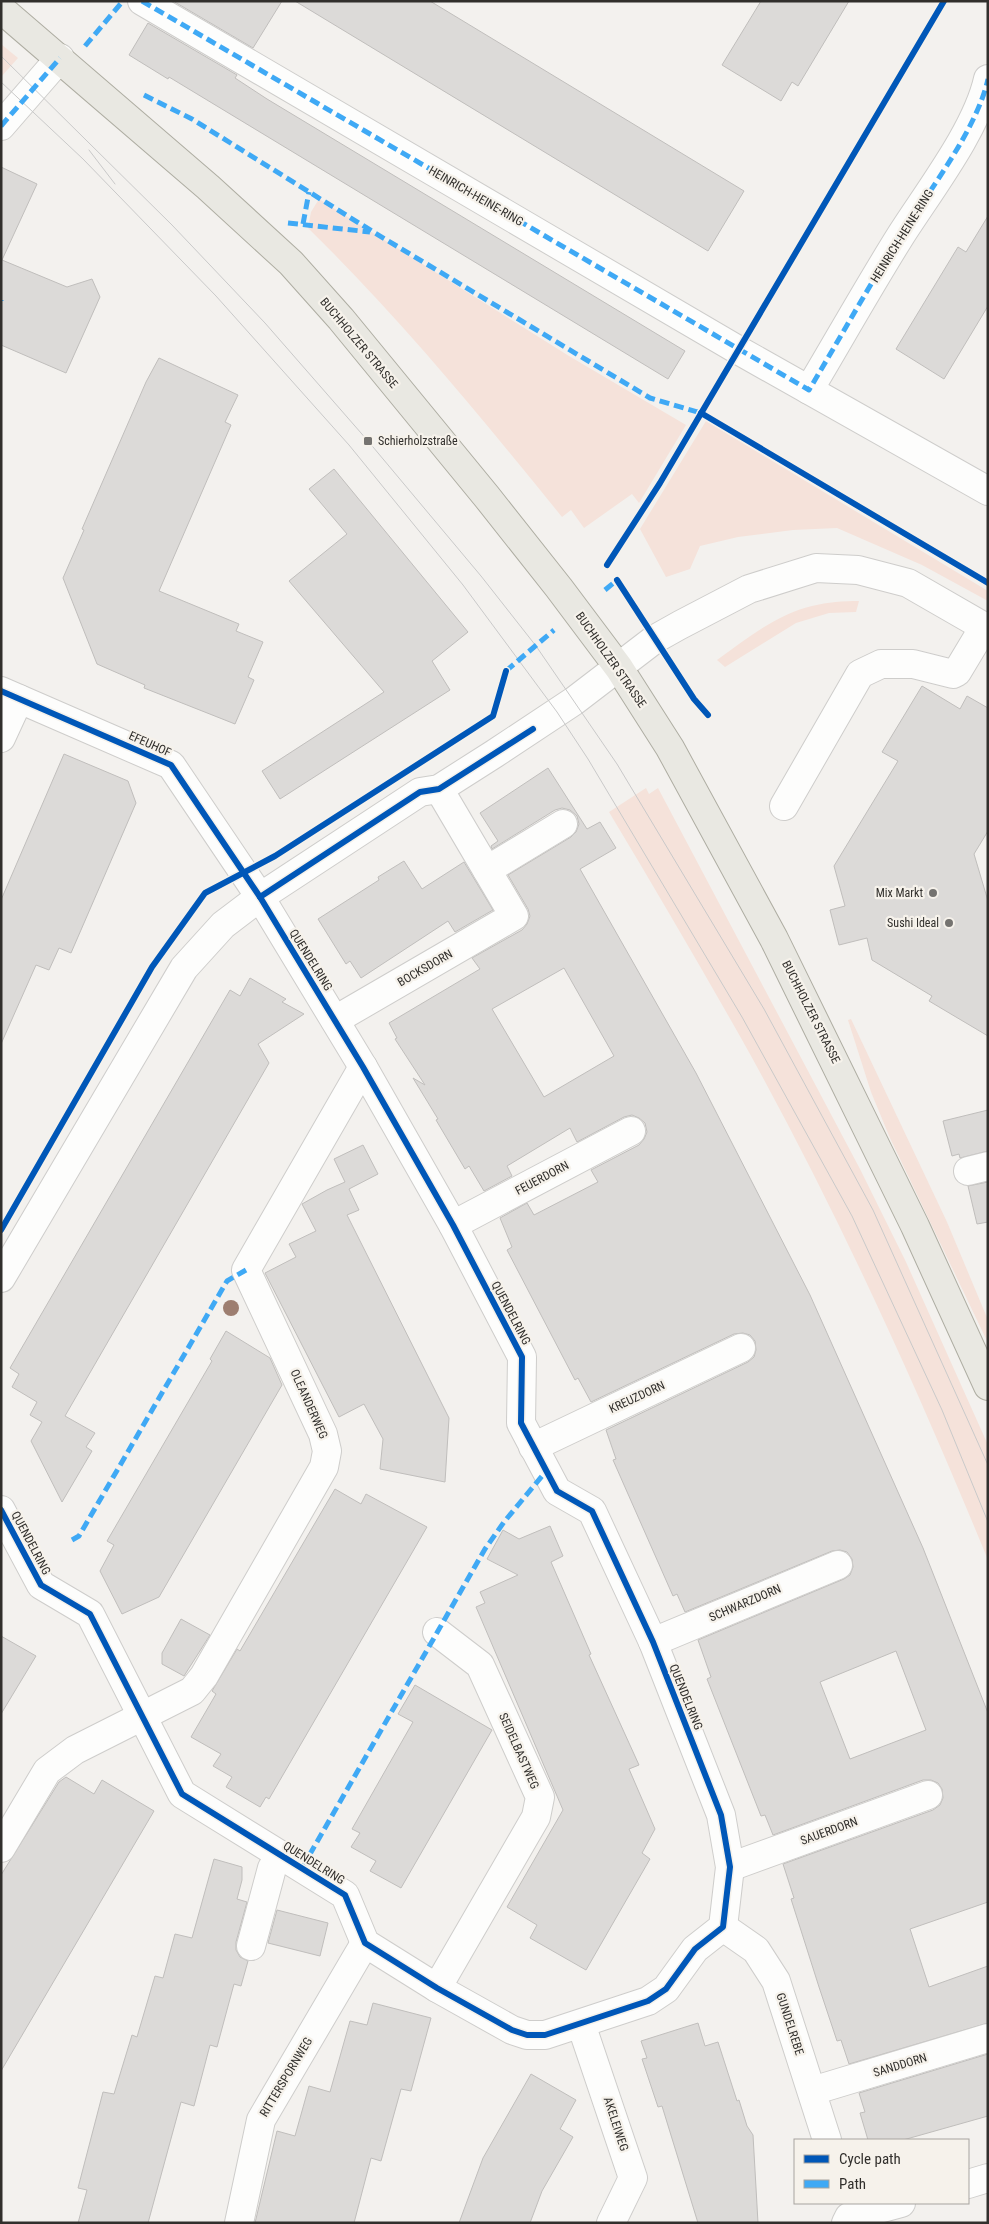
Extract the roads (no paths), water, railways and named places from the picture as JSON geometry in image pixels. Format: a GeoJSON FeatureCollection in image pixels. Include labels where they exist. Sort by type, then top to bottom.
{"type":"FeatureCollection","features":[{"type":"Feature","properties":{"kind":"main road","name":"BUCHHOLZER STRASSE"},"geometry":{"type":"LineString","coordinates":[[1,9],[208,187],[291,264],[341,320],[480,489],[559,588],[619,668],[670,748],[774,939],[915,1226],[988,1386]]}},
{"type":"Feature","properties":{"kind":"street","name":"HEINRICH-HEINE-RING"},"geometry":{"type":"LineString","coordinates":[[142,1],[809,390],[988,491]]}},
{"type":"Feature","properties":{"kind":"street"},"geometry":{"type":"LineString","coordinates":[[1,126],[60,58]]}},
{"type":"Feature","properties":{"kind":"street","name":"HEINRICH-HEINE-RING"},"geometry":{"type":"LineString","coordinates":[[809,390],[900,237],[964,136],[986,89],[988,78]]}},
{"type":"Feature","properties":{"kind":"street"},"geometry":{"type":"LineString","coordinates":[[1,1278],[184,968],[223,925],[260,897],[420,792],[439,789],[563,709],[656,639],[748,589],[816,568],[858,570],[908,583],[986,628],[957,672],[953,674],[913,664],[881,664],[860,674],[784,806]]}},
{"type":"Feature","properties":{"kind":"street","name":"EFEUHOF"},"geometry":{"type":"LineString","coordinates":[[1,738],[10,695],[170,765],[260,897]]}},
{"type":"Feature","properties":{"kind":"street"},"geometry":{"type":"LineString","coordinates":[[439,789],[487,870],[563,824]]}},
{"type":"Feature","properties":{"kind":"street","name":"BOCKSDORN"},"geometry":{"type":"LineString","coordinates":[[335,1020],[514,916],[487,870]]}},
{"type":"Feature","properties":{"kind":"street","name":"QUENDELRING"},"geometry":{"type":"LineString","coordinates":[[260,897],[363,1067],[453,1226],[522,1357],[521,1423],[557,1491],[592,1510],[653,1642],[721,1815],[730,1867],[723,1928]]}},
{"type":"Feature","properties":{"kind":"street","name":"OLEANDERWEG"},"geometry":{"type":"LineString","coordinates":[[143,1717],[192,1691],[204,1676],[324,1467],[327,1451],[323,1434],[246,1270],[363,1067]]}},
{"type":"Feature","properties":{"kind":"street","name":"FEUERDORN"},"geometry":{"type":"LineString","coordinates":[[453,1226],[631,1131]]}},
{"type":"Feature","properties":{"kind":"street","name":"KREUZDORN"},"geometry":{"type":"LineString","coordinates":[[533,1447],[741,1348]]}},
{"type":"Feature","properties":{"kind":"street","name":"QUENDELRING"},"geometry":{"type":"LineString","coordinates":[[1,1510],[41,1585],[90,1614],[182,1794],[345,1895],[366,1943]]}},
{"type":"Feature","properties":{"kind":"street","name":"SCHWARZDORN"},"geometry":{"type":"LineString","coordinates":[[653,1642],[838,1565]]}},
{"type":"Feature","properties":{"kind":"street","name":"SEIDELBASTWEG"},"geometry":{"type":"LineString","coordinates":[[437,1632],[480,1665],[540,1797],[536,1817],[437,1988]]}},
{"type":"Feature","properties":{"kind":"street"},"geometry":{"type":"LineString","coordinates":[[1,1848],[47,1771],[75,1750],[143,1717]]}},
{"type":"Feature","properties":{"kind":"street","name":"SAUERDORN"},"geometry":{"type":"LineString","coordinates":[[730,1867],[928,1795]]}},
{"type":"Feature","properties":{"kind":"street"},"geometry":{"type":"LineString","coordinates":[[251,1946],[272,1868],[280,1855]]}},
{"type":"Feature","properties":{"kind":"street"},"geometry":{"type":"LineString","coordinates":[[366,1943],[437,1988],[512,2030],[527,2035],[545,2035],[648,2001],[666,1989],[695,1949],[723,1928]]}},
{"type":"Feature","properties":{"kind":"street","name":"GUNDELREBE"},"geometry":{"type":"LineString","coordinates":[[723,1928],[756,1950],[776,1981],[827,2139]]}},
{"type":"Feature","properties":{"kind":"street","name":"RITTERSPORNWEG"},"geometry":{"type":"LineString","coordinates":[[239,2223],[261,2120],[366,1943]]}},
{"type":"Feature","properties":{"kind":"street","name":"AKELEIWEG"},"geometry":{"type":"LineString","coordinates":[[581,2024],[633,2178],[611,2223]]}},
{"type":"Feature","properties":{"kind":"street","name":"SANDDORN"},"geometry":{"type":"LineString","coordinates":[[812,2091],[988,2038]]}},
{"type":"Feature","properties":{"kind":"street"},"geometry":{"type":"LineString","coordinates":[[969,2184],[988,2178]]}},
{"type":"Feature","properties":{"kind":"street"},"geometry":{"type":"LineString","coordinates":[[847,2214],[896,2204]]}},
{"type":"Feature","properties":{"kind":"tram line"},"geometry":{"type":"LineString","coordinates":[[1,56],[172,225],[265,323],[368,441],[481,576],[536,646],[617,764],[764,1009],[873,1210],[988,1465]]}},
{"type":"Feature","properties":{"kind":"tram line"},"geometry":{"type":"LineString","coordinates":[[1,82],[83,159],[216,296],[349,445],[463,585],[557,712],[588,759],[742,1017],[852,1216],[942,1410],[988,1522]]}},
{"type":"Feature","properties":{"kind":"tram line"},"geometry":{"type":"LineString","coordinates":[[89,150],[115,184]]}},
{"type":"Feature","properties":{"kind":"place","name":"Schierholzstraße"},"geometry":{"type":"Point","coordinates":[368,441]}},
{"type":"Feature","properties":{"kind":"place","name":"Mix Markt"},"geometry":{"type":"Point","coordinates":[933,893]}},
{"type":"Feature","properties":{"kind":"place","name":"Sushi Ideal"},"geometry":{"type":"Point","coordinates":[949,923]}}]}
